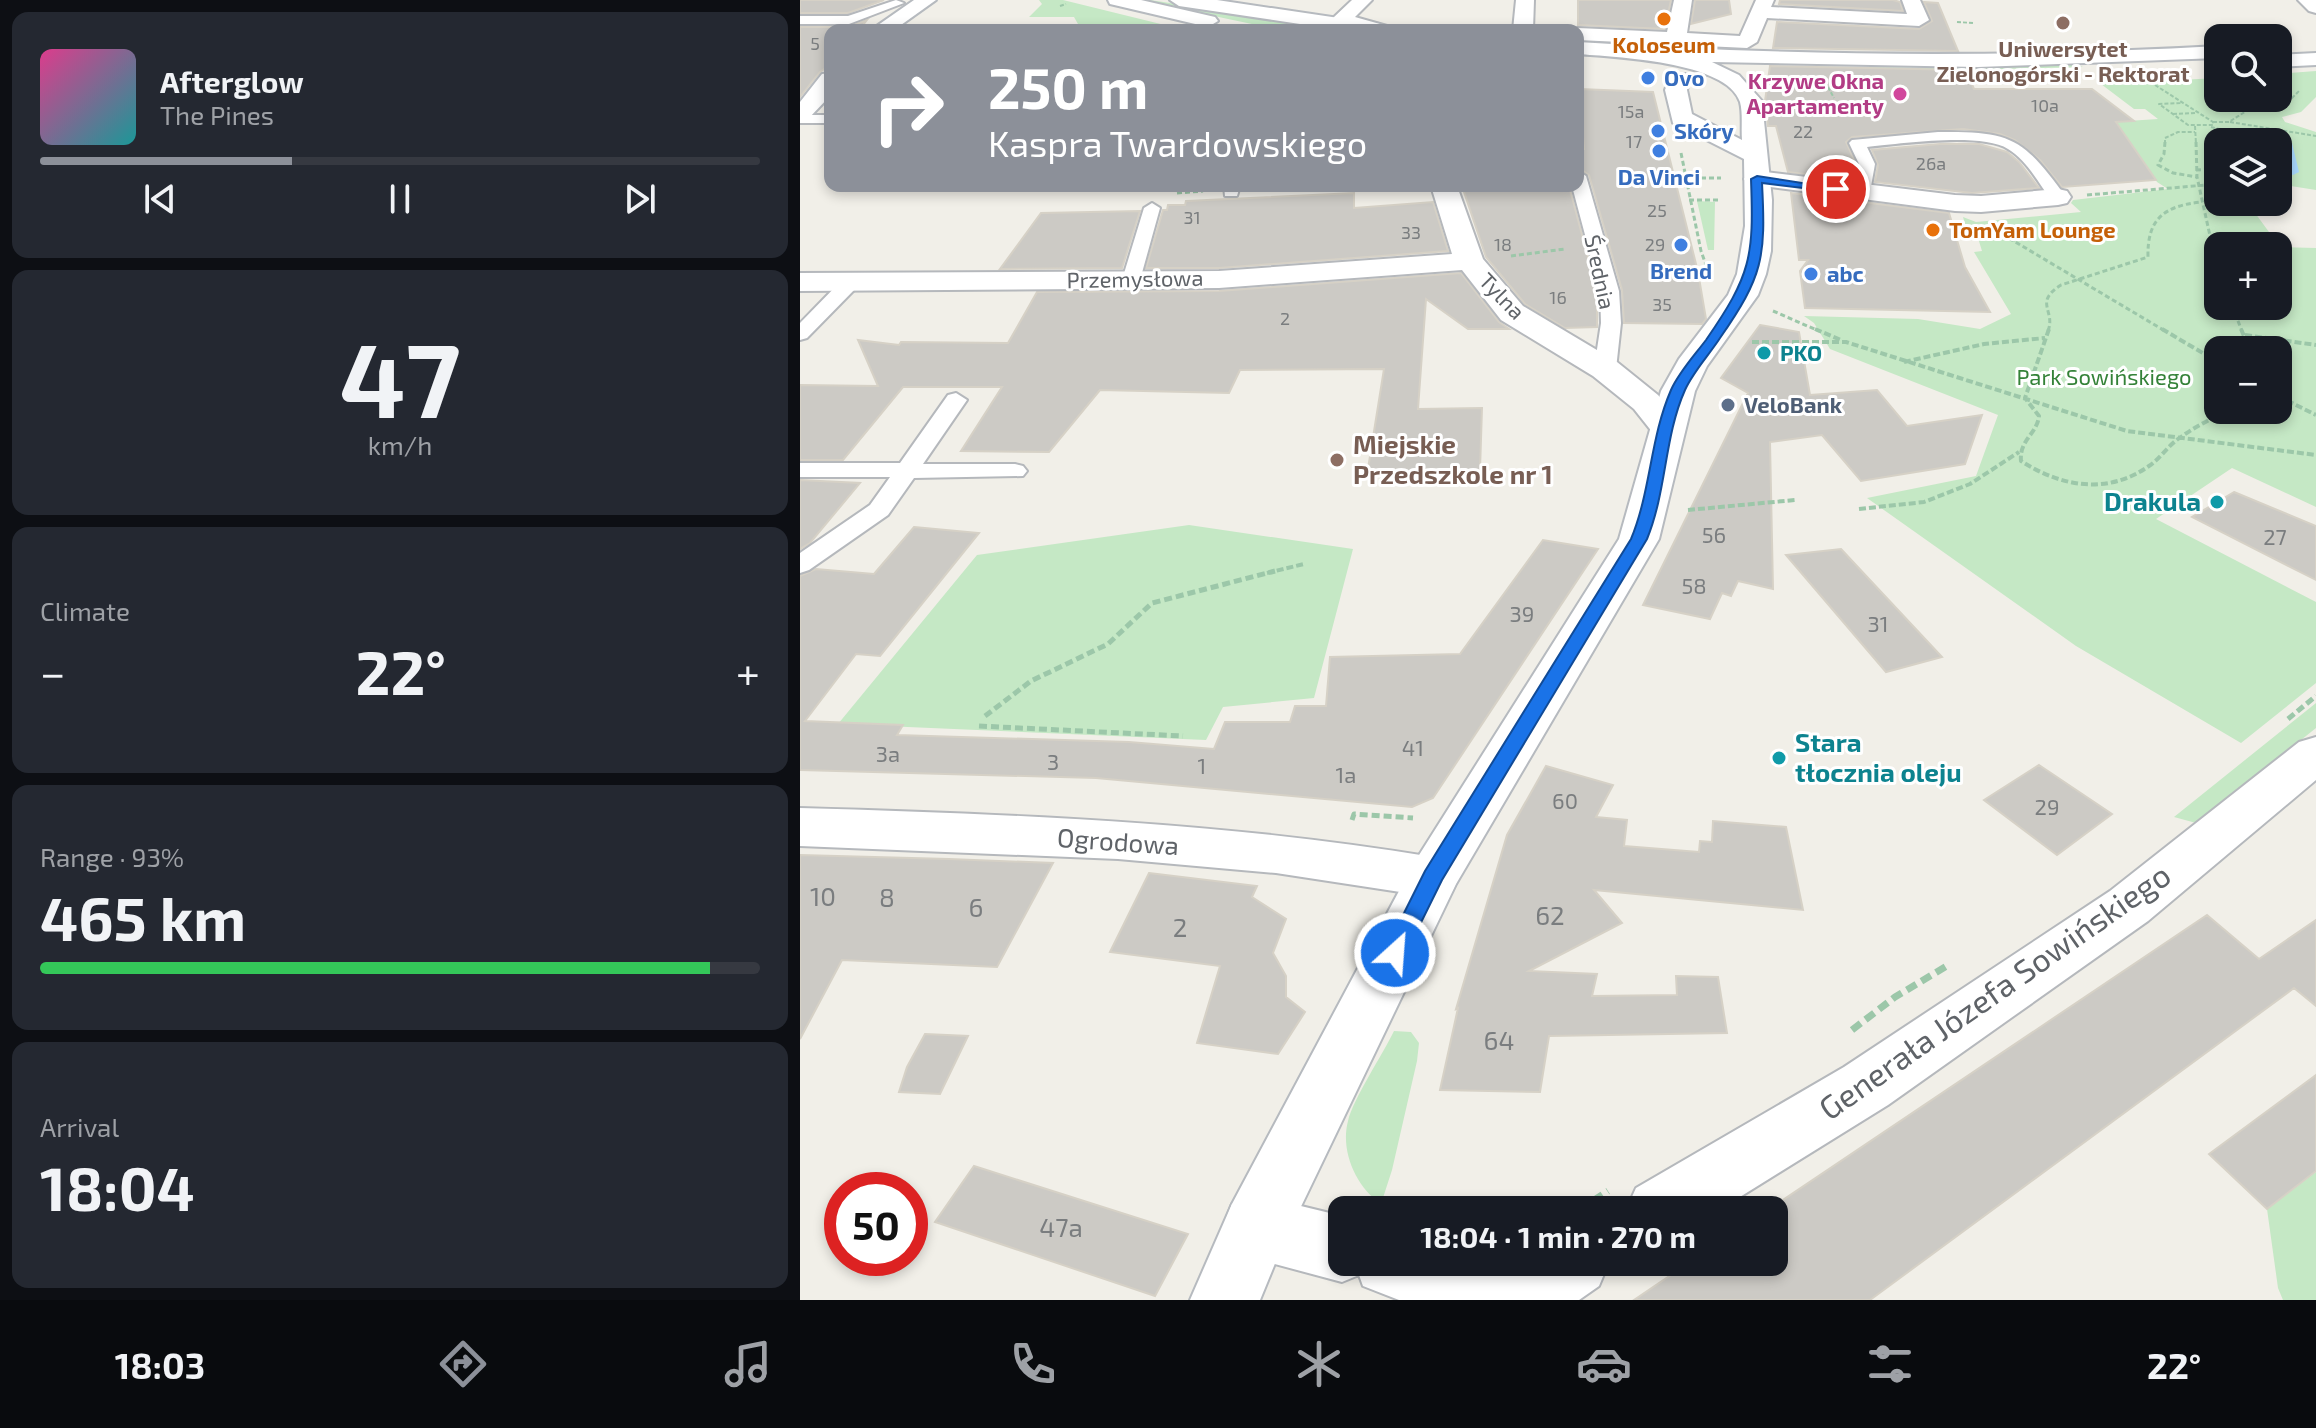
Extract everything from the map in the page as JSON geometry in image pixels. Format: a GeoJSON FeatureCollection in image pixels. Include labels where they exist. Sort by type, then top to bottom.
{"type":"FeatureCollection","features":[{"type":"Feature","properties":{"kind":"main road"},"geometry":{"type":"LineString","coordinates":[[1117,0],[1226,24]]}},
{"type":"Feature","properties":{"kind":"main road"},"geometry":{"type":"LineString","coordinates":[[1179,0],[1339,24]]}},
{"type":"Feature","properties":{"kind":"main road"},"geometry":{"type":"LineString","coordinates":[[1352,24],[1343,18],[1363,0]]}},
{"type":"Feature","properties":{"kind":"main road"},"geometry":{"type":"LineString","coordinates":[[1523,24],[1525,0]]}},
{"type":"Feature","properties":{"kind":"main road"},"geometry":{"type":"LineString","coordinates":[[1733,14],[1762,9],[1919,20],[1911,0]]}},
{"type":"Feature","properties":{"kind":"main road"},"geometry":{"type":"LineString","coordinates":[[2307,0],[2316,7]]}},
{"type":"Feature","properties":{"kind":"main road"},"geometry":{"type":"LineString","coordinates":[[888,24],[914,3]]}},
{"type":"Feature","properties":{"kind":"main road"},"geometry":{"type":"LineString","coordinates":[[1676,39],[1682,6],[1705,13]]}},
{"type":"Feature","properties":{"kind":"main road"},"geometry":{"type":"LineString","coordinates":[[1584,34],[1747,42],[1762,9]]}},
{"type":"Feature","properties":{"kind":"main road"},"geometry":{"type":"LineString","coordinates":[[2292,47],[2316,46]]}},
{"type":"Feature","properties":{"kind":"main road"},"geometry":{"type":"LineString","coordinates":[[1584,49],[1708,68],[1820,79]]}},
{"type":"Feature","properties":{"kind":"main road"},"geometry":{"type":"LineString","coordinates":[[1708,68],[1742,85],[1762,90],[1820,79],[2102,65],[2204,54]]}},
{"type":"Feature","properties":{"kind":"main road"},"geometry":{"type":"LineString","coordinates":[[1644,59],[1679,79]]}},
{"type":"Feature","properties":{"kind":"main road"},"geometry":{"type":"LineString","coordinates":[[1679,79],[1708,68],[1761,59]]}},
{"type":"Feature","properties":{"kind":"main road"},"geometry":{"type":"LineString","coordinates":[[1584,62],[1761,59],[2204,66]]}},
{"type":"Feature","properties":{"kind":"main road"},"geometry":{"type":"LineString","coordinates":[[2292,60],[2316,59]]}},
{"type":"Feature","properties":{"kind":"main road"},"geometry":{"type":"LineString","coordinates":[[1679,79],[1676,90],[1681,118],[1755,167],[1862,192],[1955,203],[2058,197]]}},
{"type":"Feature","properties":{"kind":"main road"},"geometry":{"type":"LineString","coordinates":[[800,117],[824,87]]}},
{"type":"Feature","properties":{"kind":"main road"},"geometry":{"type":"LineString","coordinates":[[1225,1300],[1256,1227],[1433,877],[1639,539],[1655,495],[1665,426],[1685,378],[1745,290],[1755,262],[1758,226],[1755,167],[1762,90]]}},
{"type":"Feature","properties":{"kind":"main road","name":"Tylna"},"geometry":{"type":"LineString","coordinates":[[1446,192],[1469,261],[1512,313],[1605,369]]}},
{"type":"Feature","properties":{"kind":"main road","name":"Przemysłowa"},"geometry":{"type":"LineString","coordinates":[[800,282],[1131,280],[1380,272],[1469,261]]}},
{"type":"Feature","properties":{"kind":"main road"},"geometry":{"type":"LineString","coordinates":[[1605,369],[1635,376],[1685,378]]}},
{"type":"Feature","properties":{"kind":"main road"},"geometry":{"type":"LineString","coordinates":[[1605,369],[1646,402],[1665,426]]}},
{"type":"Feature","properties":{"kind":"main road","name":"Generała Józefa Sowińskiego"},"geometry":{"type":"LineString","coordinates":[[1643,1196],[1866,1086],[2129,906],[2301,738]]}},
{"type":"Feature","properties":{"kind":"main road","name":"Ogrodowa"},"geometry":{"type":"LineString","coordinates":[[800,827],[940,831],[1246,851],[1339,859],[1433,877]]}},
{"type":"Feature","properties":{"kind":"main road"},"geometry":{"type":"LineString","coordinates":[[1256,1227],[1328,1245]]}},
{"type":"Feature","properties":{"kind":"main road"},"geometry":{"type":"LineString","coordinates":[[1426,1276],[1494,1300]]}},
{"type":"Feature","properties":{"kind":"main road"},"geometry":{"type":"LineString","coordinates":[[1519,1300],[1554,1276]]}},
{"type":"Feature","properties":{"kind":"lane"},"geometry":{"type":"LineString","coordinates":[[878,0],[914,3]]}},
{"type":"Feature","properties":{"kind":"lane"},"geometry":{"type":"LineString","coordinates":[[800,20],[849,20],[914,3]]}},
{"type":"Feature","properties":{"kind":"lane"},"geometry":{"type":"LineString","coordinates":[[800,117],[824,119]]}},
{"type":"Feature","properties":{"kind":"lane"},"geometry":{"type":"LineString","coordinates":[[1862,192],[1867,164],[1857,143],[1977,137],[2011,143],[2031,161],[2058,197]]}},
{"type":"Feature","properties":{"kind":"lane","name":"Średnia"},"geometry":{"type":"LineString","coordinates":[[1580,192],[1611,307],[1605,369]]}},
{"type":"Feature","properties":{"kind":"lane"},"geometry":{"type":"LineString","coordinates":[[1131,280],[1152,208]]}},
{"type":"Feature","properties":{"kind":"lane"},"geometry":{"type":"LineString","coordinates":[[800,334],[851,282]]}},
{"type":"Feature","properties":{"kind":"lane"},"geometry":{"type":"LineString","coordinates":[[800,565],[879,510],[956,400]]}},
{"type":"Feature","properties":{"kind":"lane"},"geometry":{"type":"LineString","coordinates":[[800,470],[1015,471]]}},
{"type":"Feature","properties":{"kind":"path"},"geometry":{"type":"LineString","coordinates":[[1060,6],[1069,4]]}},
{"type":"Feature","properties":{"kind":"path"},"geometry":{"type":"LineString","coordinates":[[1957,22],[1973,23]]}},
{"type":"Feature","properties":{"kind":"path"},"geometry":{"type":"LineString","coordinates":[[1820,79],[1834,98]]}},
{"type":"Feature","properties":{"kind":"path"},"geometry":{"type":"LineString","coordinates":[[2148,80],[2213,122],[2316,136]]}},
{"type":"Feature","properties":{"kind":"path"},"geometry":{"type":"LineString","coordinates":[[2229,122],[2251,108],[2292,98],[2307,87]]}},
{"type":"Feature","properties":{"kind":"path"},"geometry":{"type":"LineString","coordinates":[[2183,103],[2159,104],[2195,126],[2213,125],[2213,122]]}},
{"type":"Feature","properties":{"kind":"path"},"geometry":{"type":"LineString","coordinates":[[2172,114],[2198,112]]}},
{"type":"Feature","properties":{"kind":"path"},"geometry":{"type":"LineString","coordinates":[[2195,126],[2196,170],[2208,232]]}},
{"type":"Feature","properties":{"kind":"path"},"geometry":{"type":"LineString","coordinates":[[2207,126],[2215,128]]}},
{"type":"Feature","properties":{"kind":"path"},"geometry":{"type":"LineString","coordinates":[[2195,132],[2178,132],[2165,138],[2164,154],[2158,161],[2164,169],[2197,177]]}},
{"type":"Feature","properties":{"kind":"path"},"geometry":{"type":"LineString","coordinates":[[1679,145],[1701,251],[1713,286]]}},
{"type":"Feature","properties":{"kind":"path"},"geometry":{"type":"LineString","coordinates":[[1681,154],[1695,154]]}},
{"type":"Feature","properties":{"kind":"path"},"geometry":{"type":"LineString","coordinates":[[1719,209],[1721,166]]}},
{"type":"Feature","properties":{"kind":"path"},"geometry":{"type":"LineString","coordinates":[[2196,170],[2204,170]]}},
{"type":"Feature","properties":{"kind":"path"},"geometry":{"type":"LineString","coordinates":[[1685,178],[1721,178]]}},
{"type":"Feature","properties":{"kind":"path"},"geometry":{"type":"LineString","coordinates":[[2058,197],[2204,183]]}},
{"type":"Feature","properties":{"kind":"path"},"geometry":{"type":"LineString","coordinates":[[1171,193],[1186,192]]}},
{"type":"Feature","properties":{"kind":"path"},"geometry":{"type":"LineString","coordinates":[[1689,200],[1719,200]]}},
{"type":"Feature","properties":{"kind":"path"},"geometry":{"type":"LineString","coordinates":[[2025,398],[2051,323],[2046,298],[2061,285],[2148,257],[2147,235],[2154,222],[2175,207],[2201,202]]}},
{"type":"Feature","properties":{"kind":"path"},"geometry":{"type":"LineString","coordinates":[[1955,203],[2204,354]]}},
{"type":"Feature","properties":{"kind":"path"},"geometry":{"type":"LineString","coordinates":[[2012,240],[2028,238]]}},
{"type":"Feature","properties":{"kind":"path"},"geometry":{"type":"LineString","coordinates":[[1469,261],[1597,245]]}},
{"type":"Feature","properties":{"kind":"path"},"geometry":{"type":"LineString","coordinates":[[1701,251],[1712,252]]}},
{"type":"Feature","properties":{"kind":"path"},"geometry":{"type":"LineString","coordinates":[[1769,309],[1846,342],[1904,362],[2127,431],[2316,455]]}},
{"type":"Feature","properties":{"kind":"path"},"geometry":{"type":"LineString","coordinates":[[2238,320],[2245,335],[2316,345]]}},
{"type":"Feature","properties":{"kind":"path"},"geometry":{"type":"LineString","coordinates":[[1904,362],[1984,344],[2045,338]]}},
{"type":"Feature","properties":{"kind":"path"},"geometry":{"type":"LineString","coordinates":[[1739,341],[1846,342]]}},
{"type":"Feature","properties":{"kind":"path"},"geometry":{"type":"LineString","coordinates":[[1859,509],[1924,502],[1970,484],[2019,452],[2038,424],[2039,416],[2025,398]]}},
{"type":"Feature","properties":{"kind":"path"},"geometry":{"type":"LineString","coordinates":[[2292,403],[2316,415]]}},
{"type":"Feature","properties":{"kind":"path"},"geometry":{"type":"LineString","coordinates":[[2019,452],[2021,461],[2035,471],[2081,486],[2103,486],[2122,482],[2151,465],[2177,439],[2204,424]]}},
{"type":"Feature","properties":{"kind":"path"},"geometry":{"type":"LineString","coordinates":[[1675,512],[1795,500]]}},
{"type":"Feature","properties":{"kind":"path"},"geometry":{"type":"LineString","coordinates":[[985,716],[1031,681],[1108,644],[1152,603],[1304,564]]}},
{"type":"Feature","properties":{"kind":"path"},"geometry":{"type":"LineString","coordinates":[[2301,738],[2316,696]]}},
{"type":"Feature","properties":{"kind":"path"},"geometry":{"type":"LineString","coordinates":[[979,726],[1183,736]]}},
{"type":"Feature","properties":{"kind":"path"},"geometry":{"type":"LineString","coordinates":[[1849,1035],[1856,1025],[1895,997],[1960,959]]}},
{"type":"Feature","properties":{"kind":"green space"},"geometry":{"type":"Polygon","coordinates":[[[1039,0],[1063,0],[1161,24],[1078,24],[1074,17],[1029,17],[1042,4],[1039,0]]]}},
{"type":"Feature","properties":{"kind":"green space"},"geometry":{"type":"Polygon","coordinates":[[[1138,0],[1309,24],[1252,24],[1138,0]]]}},
{"type":"Feature","properties":{"kind":"green space"},"geometry":{"type":"Polygon","coordinates":[[[2071,63],[2083,67],[1960,70],[1766,66],[1946,68],[2071,63]]]}},
{"type":"Feature","properties":{"kind":"green space","name":"Park Sowińskiego"},"geometry":{"type":"Polygon","coordinates":[[[2316,71],[2316,97],[2301,112],[2282,117],[2285,122],[2316,132],[2316,190],[2292,186],[2292,128],[2204,128],[2204,216],[2257,216],[2269,232],[2204,232],[2204,320],[2292,320],[2292,247],[2316,248],[2316,507],[2232,468],[2156,519],[2316,602],[2316,683],[2241,743],[2076,646],[1867,498],[1976,476],[1998,415],[1830,349],[1814,323],[1804,316],[1918,319],[1980,329],[2011,314],[1974,252],[1982,251],[1974,225],[1965,224],[1963,217],[1976,222],[2081,212],[2071,203],[2073,200],[2168,189],[2157,182],[2150,171],[2082,124],[2158,119],[2145,109],[2134,109],[2101,84],[2204,79],[2204,112],[2292,112],[2292,73],[2316,71]]]}},
{"type":"Feature","properties":{"kind":"green space"},"geometry":{"type":"Polygon","coordinates":[[[1697,201],[1715,202],[1714,250],[1708,250],[1697,201]]]}},
{"type":"Feature","properties":{"kind":"green space"},"geometry":{"type":"Polygon","coordinates":[[[1189,525],[1353,549],[1314,698],[1223,707],[1206,740],[838,724],[977,555],[1189,525]]]}},
{"type":"Feature","properties":{"kind":"green space"},"geometry":{"type":"Polygon","coordinates":[[[2316,703],[2316,728],[2196,823],[2174,817],[2316,703]]]}},
{"type":"Feature","properties":{"kind":"green space"},"geometry":{"type":"Polygon","coordinates":[[[1394,1031],[1411,1032],[1419,1043],[1417,1061],[1384,1196],[1371,1196],[1357,1178],[1348,1156],[1346,1132],[1356,1101],[1394,1031]]]}},
{"type":"Feature","properties":{"kind":"green space"},"geometry":{"type":"Polygon","coordinates":[[[2316,1172],[2316,1300],[2283,1300],[2278,1288],[2267,1209],[2316,1172]]]}},
{"type":"Feature","properties":{"kind":"water"},"geometry":{"type":"Polygon","coordinates":[[[2292,143],[2299,172],[2292,175],[2292,143]]]}},
{"type":"Feature","properties":{"kind":"building"},"geometry":{"type":"Polygon","coordinates":[[[800,0],[884,0],[848,13],[800,13],[800,0]]]}},
{"type":"Feature","properties":{"kind":"building"},"geometry":{"type":"Polygon","coordinates":[[[1578,0],[1671,0],[1665,29],[1578,24],[1578,0]]]}},
{"type":"Feature","properties":{"kind":"building"},"geometry":{"type":"Polygon","coordinates":[[[1695,0],[1729,0],[1731,14],[1691,24],[1695,0]]]}},
{"type":"Feature","properties":{"kind":"building"},"geometry":{"type":"Polygon","coordinates":[[[1780,0],[1893,0],[1900,2],[1903,11],[1779,4],[1780,0]]]}},
{"type":"Feature","properties":{"kind":"building"},"geometry":{"type":"Polygon","coordinates":[[[1924,2],[1938,3],[1958,51],[1773,48],[1777,22],[1919,29],[1932,21],[1924,2]]]}},
{"type":"Feature","properties":{"kind":"building"},"geometry":{"type":"Polygon","coordinates":[[[800,27],[824,27],[824,69],[800,97],[800,27]]]}},
{"type":"Feature","properties":{"kind":"building"},"geometry":{"type":"Polygon","coordinates":[[[1770,66],[1966,70],[1974,89],[2092,89],[2134,121],[2116,122],[2156,180],[2062,187],[2040,160],[2015,140],[2000,134],[1963,129],[1852,137],[1846,142],[1856,164],[1853,180],[1788,172],[1776,126],[1768,126],[1765,101],[1770,66]]]}},
{"type":"Feature","properties":{"kind":"building"},"geometry":{"type":"Polygon","coordinates":[[[1584,89],[1653,92],[1698,272],[1706,319],[1702,324],[1624,323],[1622,290],[1589,175],[1584,171],[1584,89]]]}},
{"type":"Feature","properties":{"kind":"building"},"geometry":{"type":"Polygon","coordinates":[[[1979,144],[2007,152],[2039,188],[1972,193],[1875,182],[1878,165],[1872,150],[1979,144]]]}},
{"type":"Feature","properties":{"kind":"building"},"geometry":{"type":"Polygon","coordinates":[[[1464,192],[1571,192],[1597,291],[1597,327],[1565,328],[1525,304],[1486,257],[1464,192]]]}},
{"type":"Feature","properties":{"kind":"building"},"geometry":{"type":"Polygon","coordinates":[[[1354,193],[1354,208],[1433,202],[1448,251],[1219,268],[1146,268],[1163,210],[1167,210],[1168,205],[1185,205],[1186,201],[1354,193]]]}},
{"type":"Feature","properties":{"kind":"building"},"geometry":{"type":"Polygon","coordinates":[[[1791,193],[1949,213],[1965,267],[1990,312],[1805,308],[1800,271],[1808,260],[1799,260],[1791,193]]]}},
{"type":"Feature","properties":{"kind":"building"},"geometry":{"type":"Polygon","coordinates":[[[1140,211],[1122,268],[1000,269],[1041,213],[1140,211]]]}},
{"type":"Feature","properties":{"kind":"building"},"geometry":{"type":"Polygon","coordinates":[[[1461,273],[1499,322],[1509,329],[1468,329],[1426,299],[1418,409],[1482,408],[1480,470],[1367,475],[1384,369],[1240,370],[1229,393],[1100,390],[1049,452],[961,451],[1002,387],[903,387],[843,460],[800,460],[800,385],[878,386],[858,340],[899,345],[901,342],[1008,343],[1037,292],[1219,291],[1461,273]]]}},
{"type":"Feature","properties":{"kind":"building"},"geometry":{"type":"Polygon","coordinates":[[[1760,325],[1799,332],[1810,395],[1877,390],[1907,426],[1982,415],[1965,464],[1861,481],[1822,435],[1770,442],[1773,589],[1738,581],[1731,596],[1722,593],[1710,619],[1643,605],[1748,393],[1721,378],[1760,325]]]}},
{"type":"Feature","properties":{"kind":"building"},"geometry":{"type":"Polygon","coordinates":[[[800,480],[860,483],[810,543],[800,549],[800,480]]]}},
{"type":"Feature","properties":{"kind":"building"},"geometry":{"type":"Polygon","coordinates":[[[2234,492],[2316,526],[2316,580],[2192,517],[2234,492]]]}},
{"type":"Feature","properties":{"kind":"building"},"geometry":{"type":"Polygon","coordinates":[[[914,527],[979,533],[880,656],[856,654],[805,721],[903,725],[897,735],[1129,742],[1214,749],[1225,722],[1290,722],[1295,706],[1326,706],[1330,657],[1460,654],[1543,540],[1598,549],[1433,798],[1412,807],[1096,778],[800,770],[800,576],[816,569],[874,574],[914,527]]]}},
{"type":"Feature","properties":{"kind":"building"},"geometry":{"type":"Polygon","coordinates":[[[1841,549],[1942,657],[1886,672],[1786,555],[1841,549]]]}},
{"type":"Feature","properties":{"kind":"building"},"geometry":{"type":"Polygon","coordinates":[[[2039,765],[2112,814],[2057,855],[1984,800],[2039,765]]]}},
{"type":"Feature","properties":{"kind":"building"},"geometry":{"type":"Polygon","coordinates":[[[1546,766],[1613,785],[1596,817],[1627,820],[1624,846],[1699,852],[1700,841],[1712,842],[1713,821],[1786,827],[1803,910],[1594,890],[1622,923],[1529,971],[1597,974],[1592,996],[1677,995],[1676,976],[1718,977],[1727,1033],[1549,1036],[1540,1092],[1440,1090],[1456,1009],[1507,835],[1546,766]]]}},
{"type":"Feature","properties":{"kind":"building"},"geometry":{"type":"Polygon","coordinates":[[[800,855],[1053,863],[997,967],[842,960],[800,1039],[800,855]]]}},
{"type":"Feature","properties":{"kind":"building"},"geometry":{"type":"Polygon","coordinates":[[[1149,873],[1257,886],[1252,897],[1286,919],[1273,953],[1286,976],[1286,997],[1305,1012],[1278,1054],[1197,1043],[1220,966],[1110,952],[1149,873]]]}},
{"type":"Feature","properties":{"kind":"building"},"geometry":{"type":"Polygon","coordinates":[[[2207,915],[2259,959],[2316,920],[2316,1006],[2294,988],[1870,1300],[1634,1300],[1669,1276],[1788,1276],[1788,1197],[2207,915]]]}},
{"type":"Feature","properties":{"kind":"building"},"geometry":{"type":"Polygon","coordinates":[[[925,1034],[968,1036],[940,1094],[899,1092],[907,1067],[925,1034]]]}},
{"type":"Feature","properties":{"kind":"building"},"geometry":{"type":"Polygon","coordinates":[[[2316,1075],[2316,1171],[2267,1209],[2209,1154],[2316,1075]]]}},
{"type":"Feature","properties":{"kind":"building"},"geometry":{"type":"Polygon","coordinates":[[[974,1166],[1188,1234],[1155,1296],[935,1222],[974,1166]]]}},
{"type":"Feature","properties":{"kind":"place","name":"Koloseum"},"geometry":{"type":"Point","coordinates":[1664,19]}},
{"type":"Feature","properties":{"kind":"place","name":"Uniwersytet Zielonogórski - Rektorat"},"geometry":{"type":"Point","coordinates":[2063,23]}},
{"type":"Feature","properties":{"kind":"place","name":"Ovo"},"geometry":{"type":"Point","coordinates":[1648,78]}},
{"type":"Feature","properties":{"kind":"place","name":"Krzywe Okna Apartamenty"},"geometry":{"type":"Point","coordinates":[1900,94]}},
{"type":"Feature","properties":{"kind":"place","name":"Skóry"},"geometry":{"type":"Point","coordinates":[1658,131]}},
{"type":"Feature","properties":{"kind":"place","name":"Da Vinci"},"geometry":{"type":"Point","coordinates":[1659,151]}},
{"type":"Feature","properties":{"kind":"place","name":"TomYam Lounge"},"geometry":{"type":"Point","coordinates":[1933,230]}},
{"type":"Feature","properties":{"kind":"place","name":"Brend"},"geometry":{"type":"Point","coordinates":[1681,245]}},
{"type":"Feature","properties":{"kind":"place","name":"abc"},"geometry":{"type":"Point","coordinates":[1811,274]}},
{"type":"Feature","properties":{"kind":"place","name":"PKO"},"geometry":{"type":"Point","coordinates":[1764,353]}},
{"type":"Feature","properties":{"kind":"place","name":"VeloBank"},"geometry":{"type":"Point","coordinates":[1728,405]}},
{"type":"Feature","properties":{"kind":"place","name":"Miejskie Przedszkole nr 1"},"geometry":{"type":"Point","coordinates":[1337,460]}},
{"type":"Feature","properties":{"kind":"place","name":"Drakula"},"geometry":{"type":"Point","coordinates":[2217,502]}},
{"type":"Feature","properties":{"kind":"place","name":"Stara tłocznia oleju"},"geometry":{"type":"Point","coordinates":[1779,758]}},
{"type":"Feature","properties":{"kind":"route"},"geometry":{"type":"LineString","coordinates":[[1395,953],[1433,877],[1639,539],[1651,509],[1665,426],[1679,387],[1726,322],[1745,290],[1755,262],[1757,179],[1836,189]]}}]}
